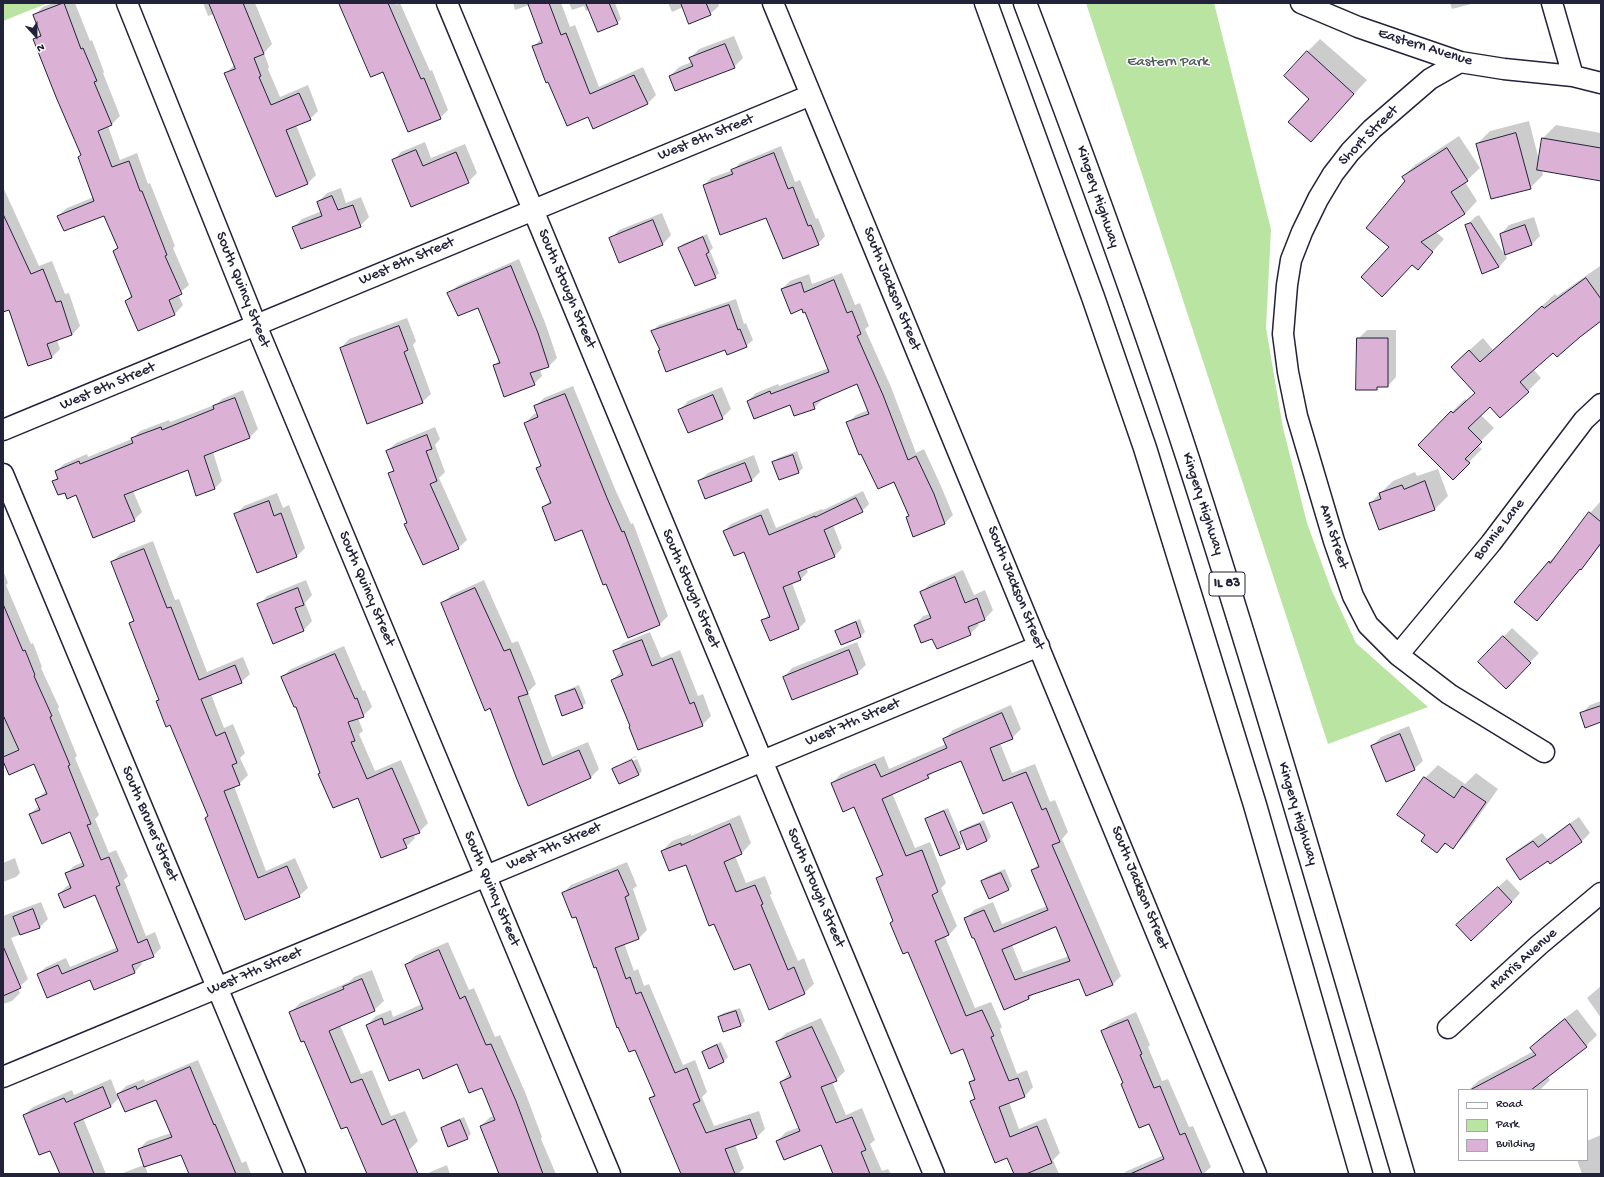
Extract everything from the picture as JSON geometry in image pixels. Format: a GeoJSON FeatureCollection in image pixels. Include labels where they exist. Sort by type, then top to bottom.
{"type":"FeatureCollection","features":[{"type":"Feature","properties":{"kind":"highway","name":"Kingery Highway"},"geometry":{"type":"LineString","coordinates":[[1025,3],[1077,138],[1169,401],[1197,487],[1294,803],[1403,1174]]}},
{"type":"Feature","properties":{"kind":"highway","name":"IL 83"},"geometry":{"type":"LineString","coordinates":[[986,5],[1093,297],[1145,448],[1255,804],[1361,1174]]}},
{"type":"Feature","properties":{"kind":"street","name":"South Quincy Street"},"geometry":{"type":"LineString","coordinates":[[127,3],[256,325],[610,1174]]}},
{"type":"Feature","properties":{"kind":"street","name":"South Stough Street"},"geometry":{"type":"LineString","coordinates":[[447,3],[934,1174]]}},
{"type":"Feature","properties":{"kind":"street","name":"South Jackson Street"},"geometry":{"type":"LineString","coordinates":[[773,3],[1256,1174]]}},
{"type":"Feature","properties":{"kind":"street","name":"Eastern Avenue"},"geometry":{"type":"LineString","coordinates":[[1301,3],[1358,27],[1460,62],[1504,69],[1574,76],[1601,83]]}},
{"type":"Feature","properties":{"kind":"street"},"geometry":{"type":"LineString","coordinates":[[1552,3],[1574,76]]}},
{"type":"Feature","properties":{"kind":"street","name":"Short Street"},"geometry":{"type":"LineString","coordinates":[[1302,232],[1318,199],[1333,174],[1354,148],[1372,129],[1430,79],[1460,62]]}},
{"type":"Feature","properties":{"kind":"street","name":"West 8th Street"},"geometry":{"type":"LineString","coordinates":[[3,430],[532,209],[811,95]]}},
{"type":"Feature","properties":{"kind":"street","name":"Ann Street"},"geometry":{"type":"LineString","coordinates":[[1302,232],[1291,260],[1286,286],[1283,334],[1288,372],[1297,416],[1331,534],[1353,596],[1368,625],[1398,655],[1449,694],[1544,752]]}},
{"type":"Feature","properties":{"kind":"street","name":"Bonnie Lane"},"geometry":{"type":"LineString","coordinates":[[1398,655],[1450,594],[1584,420],[1601,404]]}},
{"type":"Feature","properties":{"kind":"street","name":"South Bruner Street"},"geometry":{"type":"LineString","coordinates":[[3,474],[294,1174]]}},
{"type":"Feature","properties":{"kind":"street","name":"West 7th Street"},"geometry":{"type":"LineString","coordinates":[[3,1077],[1038,646]]}},
{"type":"Feature","properties":{"kind":"street","name":"Harris Avenue"},"geometry":{"type":"LineString","coordinates":[[1448,1028],[1539,945],[1601,893]]}},
{"type":"Feature","properties":{"kind":"green space"},"geometry":{"type":"Polygon","coordinates":[[[3,3],[48,3],[3,21],[3,3]]]}},
{"type":"Feature","properties":{"kind":"green space","name":"Eastern Park"},"geometry":{"type":"Polygon","coordinates":[[[1086,3],[1214,3],[1271,229],[1266,328],[1283,428],[1307,523],[1331,589],[1356,643],[1428,707],[1328,744],[1086,3]]]}},
{"type":"Feature","properties":{"kind":"building"},"geometry":{"type":"Polygon","coordinates":[[[64,3],[81,49],[83,48],[97,81],[94,82],[112,125],[98,131],[112,167],[129,161],[167,255],[165,256],[182,294],[169,300],[175,315],[138,331],[125,301],[132,297],[113,251],[118,248],[104,216],[64,231],[57,216],[94,201],[78,157],[81,155],[33,39],[41,36],[33,15],[64,3]]]}},
{"type":"Feature","properties":{"kind":"building"},"geometry":{"type":"Polygon","coordinates":[[[209,3],[243,3],[264,54],[254,58],[261,76],[259,77],[271,105],[299,93],[311,120],[286,130],[308,184],[276,197],[224,73],[235,69],[209,3]]]}},
{"type":"Feature","properties":{"kind":"building"},"geometry":{"type":"Polygon","coordinates":[[[339,3],[388,3],[421,79],[424,78],[441,119],[408,132],[383,72],[371,77],[339,3]]]}},
{"type":"Feature","properties":{"kind":"building"},"geometry":{"type":"Polygon","coordinates":[[[528,3],[549,3],[561,35],[566,33],[590,94],[634,75],[648,104],[593,129],[588,117],[567,126],[548,82],[546,83],[532,46],[542,43],[528,3]]]}},
{"type":"Feature","properties":{"kind":"building"},"geometry":{"type":"Polygon","coordinates":[[[586,3],[609,3],[618,24],[598,32],[586,3]]]}},
{"type":"Feature","properties":{"kind":"building"},"geometry":{"type":"Polygon","coordinates":[[[681,3],[706,3],[711,15],[689,24],[681,3]]]}},
{"type":"Feature","properties":{"kind":"building"},"geometry":{"type":"Polygon","coordinates":[[[725,44],[735,68],[675,91],[669,76],[693,66],[689,58],[725,44]]]}},
{"type":"Feature","properties":{"kind":"building"},"geometry":{"type":"Polygon","coordinates":[[[1307,51],[1354,94],[1311,142],[1288,122],[1309,99],[1284,76],[1307,51]]]}},
{"type":"Feature","properties":{"kind":"building"},"geometry":{"type":"Polygon","coordinates":[[[1516,133],[1531,189],[1491,199],[1476,144],[1516,133]]]}},
{"type":"Feature","properties":{"kind":"building"},"geometry":{"type":"Polygon","coordinates":[[[1542,138],[1601,148],[1601,181],[1537,170],[1542,138]]]}},
{"type":"Feature","properties":{"kind":"building"},"geometry":{"type":"Polygon","coordinates":[[[1447,148],[1468,181],[1451,192],[1465,214],[1421,242],[1433,252],[1418,270],[1412,265],[1382,297],[1361,277],[1389,247],[1366,228],[1405,181],[1402,177],[1447,148]]]}},
{"type":"Feature","properties":{"kind":"building"},"geometry":{"type":"Polygon","coordinates":[[[416,150],[423,166],[456,152],[469,183],[411,207],[392,160],[416,150]]]}},
{"type":"Feature","properties":{"kind":"building"},"geometry":{"type":"Polygon","coordinates":[[[774,153],[788,189],[793,187],[808,226],[811,225],[819,245],[783,259],[766,218],[720,235],[703,185],[733,174],[731,170],[774,153]]]}},
{"type":"Feature","properties":{"kind":"building"},"geometry":{"type":"Polygon","coordinates":[[[332,196],[338,210],[353,205],[361,227],[301,249],[292,227],[322,216],[317,202],[332,196]]]}},
{"type":"Feature","properties":{"kind":"building"},"geometry":{"type":"Polygon","coordinates":[[[3,214],[31,274],[43,269],[56,302],[61,301],[72,335],[47,344],[52,358],[28,366],[9,310],[3,312],[3,214]]]}},
{"type":"Feature","properties":{"kind":"building"},"geometry":{"type":"Polygon","coordinates":[[[653,220],[663,245],[619,263],[609,238],[653,220]]]}},
{"type":"Feature","properties":{"kind":"building"},"geometry":{"type":"Polygon","coordinates":[[[1471,223],[1499,267],[1482,274],[1465,225],[1471,223]]]}},
{"type":"Feature","properties":{"kind":"building"},"geometry":{"type":"Polygon","coordinates":[[[1525,225],[1532,245],[1505,255],[1500,234],[1525,225]]]}},
{"type":"Feature","properties":{"kind":"building"},"geometry":{"type":"Polygon","coordinates":[[[703,237],[709,252],[706,254],[716,278],[695,286],[678,248],[703,237]]]}},
{"type":"Feature","properties":{"kind":"building"},"geometry":{"type":"Polygon","coordinates":[[[511,266],[538,333],[549,367],[530,373],[535,385],[504,397],[493,365],[500,363],[478,308],[458,316],[447,293],[511,266]]]}},
{"type":"Feature","properties":{"kind":"building"},"geometry":{"type":"Polygon","coordinates":[[[1586,278],[1601,299],[1601,321],[1557,357],[1553,353],[1520,382],[1529,392],[1500,418],[1490,407],[1468,428],[1482,442],[1465,459],[1470,463],[1453,480],[1418,445],[1451,411],[1453,413],[1475,393],[1451,367],[1469,350],[1480,362],[1542,306],[1544,308],[1586,278]]]}},
{"type":"Feature","properties":{"kind":"building"},"geometry":{"type":"Polygon","coordinates":[[[834,280],[847,313],[852,311],[861,334],[857,336],[883,395],[908,460],[916,456],[934,494],[945,524],[913,537],[906,517],[909,516],[894,482],[878,489],[861,454],[859,455],[846,422],[869,414],[857,384],[813,403],[815,409],[794,416],[790,405],[754,419],[747,401],[770,391],[771,394],[829,372],[805,312],[803,313],[802,309],[791,314],[781,289],[801,282],[804,292],[834,280]]]}},
{"type":"Feature","properties":{"kind":"building"},"geometry":{"type":"Polygon","coordinates":[[[729,305],[738,330],[740,329],[747,347],[727,355],[725,350],[666,372],[658,351],[660,350],[651,331],[729,305]]]}},
{"type":"Feature","properties":{"kind":"building"},"geometry":{"type":"Polygon","coordinates":[[[399,326],[408,350],[404,352],[423,403],[367,424],[340,348],[399,326]]]}},
{"type":"Feature","properties":{"kind":"building"},"geometry":{"type":"Polygon","coordinates":[[[1357,338],[1388,338],[1388,387],[1377,387],[1377,390],[1356,390],[1357,338]]]}},
{"type":"Feature","properties":{"kind":"building"},"geometry":{"type":"Polygon","coordinates":[[[565,394],[607,498],[622,532],[624,531],[660,625],[628,638],[606,584],[603,585],[582,530],[555,541],[542,507],[551,503],[536,468],[541,466],[524,423],[538,417],[534,406],[565,394]]]}},
{"type":"Feature","properties":{"kind":"building"},"geometry":{"type":"Polygon","coordinates":[[[713,395],[723,419],[688,433],[678,410],[713,395]]]}},
{"type":"Feature","properties":{"kind":"building"},"geometry":{"type":"Polygon","coordinates":[[[235,398],[250,438],[204,456],[215,489],[196,496],[188,470],[124,495],[135,521],[93,538],[76,495],[67,499],[65,493],[58,495],[52,481],[58,479],[55,471],[79,461],[80,464],[133,443],[131,438],[161,427],[162,430],[214,409],[213,406],[235,398]]]}},
{"type":"Feature","properties":{"kind":"building"},"geometry":{"type":"Polygon","coordinates":[[[427,435],[432,449],[426,451],[437,481],[430,484],[459,549],[423,565],[404,524],[407,523],[388,473],[394,471],[386,451],[427,435]]]}},
{"type":"Feature","properties":{"kind":"building"},"geometry":{"type":"Polygon","coordinates":[[[793,455],[799,473],[779,480],[772,462],[793,455]]]}},
{"type":"Feature","properties":{"kind":"building"},"geometry":{"type":"Polygon","coordinates":[[[745,463],[752,481],[705,499],[698,481],[745,463]]]}},
{"type":"Feature","properties":{"kind":"building"},"geometry":{"type":"Polygon","coordinates":[[[1425,481],[1435,510],[1379,530],[1369,503],[1381,499],[1379,493],[1402,485],[1404,489],[1425,481]]]}},
{"type":"Feature","properties":{"kind":"building"},"geometry":{"type":"Polygon","coordinates":[[[856,498],[863,512],[824,530],[835,557],[798,572],[801,580],[783,587],[799,629],[770,641],[761,620],[770,617],[744,552],[734,556],[723,531],[761,515],[769,535],[815,517],[856,498]]]}},
{"type":"Feature","properties":{"kind":"building"},"geometry":{"type":"Polygon","coordinates":[[[269,501],[274,516],[281,513],[297,557],[257,573],[234,514],[269,501]]]}},
{"type":"Feature","properties":{"kind":"building"},"geometry":{"type":"Polygon","coordinates":[[[1589,512],[1601,522],[1601,543],[1581,570],[1580,569],[1537,621],[1514,602],[1549,561],[1550,563],[1589,512]]]}},
{"type":"Feature","properties":{"kind":"building"},"geometry":{"type":"Polygon","coordinates":[[[144,549],[167,608],[171,607],[199,680],[235,665],[242,683],[201,699],[216,736],[225,732],[237,763],[232,765],[240,785],[224,791],[258,878],[287,866],[300,897],[245,920],[205,818],[208,816],[170,725],[166,727],[156,701],[159,700],[129,623],[134,621],[111,562],[144,549]]]}},
{"type":"Feature","properties":{"kind":"building"},"geometry":{"type":"Polygon","coordinates":[[[955,577],[965,603],[977,598],[985,620],[968,627],[971,635],[937,649],[932,639],[921,643],[914,625],[931,618],[920,592],[955,577]]]}},
{"type":"Feature","properties":{"kind":"building"},"geometry":{"type":"Polygon","coordinates":[[[298,588],[304,605],[295,608],[304,631],[273,644],[257,604],[298,588]]]}},
{"type":"Feature","properties":{"kind":"building"},"geometry":{"type":"Polygon","coordinates":[[[475,588],[504,651],[510,649],[528,694],[518,697],[543,765],[579,750],[591,778],[528,806],[490,708],[485,711],[441,603],[475,588]]]}},
{"type":"Feature","properties":{"kind":"building"},"geometry":{"type":"Polygon","coordinates":[[[3,604],[23,651],[25,650],[35,675],[34,676],[52,716],[50,717],[70,765],[68,766],[91,824],[87,825],[101,860],[109,857],[120,885],[116,887],[138,943],[147,939],[154,957],[132,965],[135,973],[94,990],[90,980],[47,998],[37,974],[58,965],[62,974],[118,951],[95,895],[64,908],[58,894],[71,888],[65,873],[84,866],[70,832],[42,844],[29,814],[40,810],[35,799],[47,794],[34,764],[9,775],[3,761],[3,757],[19,750],[3,715],[3,604]]]}},
{"type":"Feature","properties":{"kind":"building"},"geometry":{"type":"Polygon","coordinates":[[[856,622],[861,637],[841,645],[835,631],[856,622]]]}},
{"type":"Feature","properties":{"kind":"building"},"geometry":{"type":"Polygon","coordinates":[[[1503,636],[1531,663],[1506,689],[1478,662],[1503,636]]]}},
{"type":"Feature","properties":{"kind":"building"},"geometry":{"type":"Polygon","coordinates":[[[642,640],[652,666],[672,658],[690,704],[694,702],[703,726],[638,750],[611,680],[623,675],[613,651],[642,640]]]}},
{"type":"Feature","properties":{"kind":"building"},"geometry":{"type":"Polygon","coordinates":[[[849,650],[858,674],[792,700],[783,677],[849,650]]]}},
{"type":"Feature","properties":{"kind":"building"},"geometry":{"type":"Polygon","coordinates":[[[335,654],[355,699],[357,698],[364,717],[348,722],[355,741],[351,742],[367,779],[392,768],[420,833],[403,839],[407,848],[381,858],[358,798],[333,808],[318,774],[320,773],[296,707],[294,707],[281,677],[335,654]]]}},
{"type":"Feature","properties":{"kind":"building"},"geometry":{"type":"Polygon","coordinates":[[[575,689],[583,708],[562,716],[555,696],[575,689]]]}},
{"type":"Feature","properties":{"kind":"building"},"geometry":{"type":"Polygon","coordinates":[[[1601,706],[1601,722],[1585,728],[1580,713],[1601,706]]]}},
{"type":"Feature","properties":{"kind":"building"},"geometry":{"type":"Polygon","coordinates":[[[1002,713],[1013,739],[990,748],[1003,781],[1026,772],[1042,810],[1046,808],[1060,842],[1052,845],[1113,985],[1086,996],[1079,979],[1028,996],[1029,999],[1004,1010],[964,918],[984,910],[994,932],[1048,910],[1031,870],[1039,867],[1012,802],[983,814],[961,761],[927,775],[929,778],[882,799],[906,856],[922,850],[938,892],[932,895],[949,935],[935,941],[966,1016],[982,1010],[994,1036],[991,1037],[1009,1081],[1018,1078],[1025,1097],[999,1107],[1010,1137],[1037,1126],[1052,1163],[1026,1174],[1014,1174],[1007,1158],[995,1163],[970,1101],[975,1099],[969,1082],[975,1080],[963,1049],[951,1054],[908,952],[903,954],[890,923],[893,921],[876,878],[883,875],[854,807],[843,812],[831,783],[875,764],[881,777],[947,748],[943,739],[1002,713]],[[1056,927],[1002,950],[1015,980],[1070,961],[1056,927]]]}},
{"type":"Feature","properties":{"kind":"building"},"geometry":{"type":"Polygon","coordinates":[[[1400,734],[1415,770],[1386,782],[1371,746],[1400,734]]]}},
{"type":"Feature","properties":{"kind":"building"},"geometry":{"type":"Polygon","coordinates":[[[632,760],[639,775],[619,784],[612,769],[632,760]]]}},
{"type":"Feature","properties":{"kind":"building"},"geometry":{"type":"Polygon","coordinates":[[[1424,777],[1454,798],[1462,786],[1486,802],[1453,849],[1445,843],[1437,853],[1421,841],[1425,835],[1397,815],[1424,777]]]}},
{"type":"Feature","properties":{"kind":"building"},"geometry":{"type":"Polygon","coordinates":[[[944,811],[960,848],[940,856],[925,819],[944,811]]]}},
{"type":"Feature","properties":{"kind":"building"},"geometry":{"type":"Polygon","coordinates":[[[730,824],[742,854],[724,862],[736,892],[755,885],[763,904],[761,905],[788,970],[794,967],[805,994],[769,1010],[750,964],[734,970],[714,924],[709,926],[686,865],[669,871],[661,851],[681,843],[681,845],[730,824]]]}},
{"type":"Feature","properties":{"kind":"building"},"geometry":{"type":"Polygon","coordinates":[[[980,824],[987,841],[967,850],[960,832],[980,824]]]}},
{"type":"Feature","properties":{"kind":"building"},"geometry":{"type":"Polygon","coordinates":[[[1570,824],[1582,842],[1550,864],[1548,861],[1520,880],[1506,859],[1533,841],[1538,847],[1570,824]]]}},
{"type":"Feature","properties":{"kind":"building"},"geometry":{"type":"Polygon","coordinates":[[[618,870],[629,895],[625,897],[639,939],[615,948],[626,979],[630,977],[636,994],[641,992],[675,1073],[687,1068],[700,1101],[693,1104],[706,1133],[750,1119],[757,1138],[725,1149],[735,1174],[681,1174],[649,1098],[655,1096],[635,1050],[629,1052],[618,1027],[617,1028],[596,967],[594,968],[576,917],[572,918],[562,893],[618,870]]]}},
{"type":"Feature","properties":{"kind":"building"},"geometry":{"type":"Polygon","coordinates":[[[1001,873],[1009,890],[989,899],[981,881],[1001,873]]]}},
{"type":"Feature","properties":{"kind":"building"},"geometry":{"type":"Polygon","coordinates":[[[1498,887],[1512,902],[1471,941],[1456,925],[1498,887]]]}},
{"type":"Feature","properties":{"kind":"building"},"geometry":{"type":"Polygon","coordinates":[[[33,909],[40,928],[20,935],[13,917],[33,909]]]}},
{"type":"Feature","properties":{"kind":"building"},"geometry":{"type":"Polygon","coordinates":[[[3,946],[21,988],[3,996],[3,946]]]}},
{"type":"Feature","properties":{"kind":"building"},"geometry":{"type":"Polygon","coordinates":[[[439,950],[460,999],[465,996],[486,1045],[491,1044],[516,1101],[543,1174],[499,1174],[480,1126],[495,1120],[482,1088],[469,1093],[457,1064],[423,1079],[419,1069],[389,1081],[366,1025],[382,1018],[384,1025],[423,1009],[405,965],[439,950]]]}},
{"type":"Feature","properties":{"kind":"building"},"geometry":{"type":"Polygon","coordinates":[[[362,979],[375,1011],[329,1031],[351,1083],[362,1079],[382,1125],[395,1119],[418,1174],[367,1174],[347,1127],[341,1129],[304,1041],[301,1042],[289,1012],[344,989],[343,987],[362,979]]]}},
{"type":"Feature","properties":{"kind":"building"},"geometry":{"type":"Polygon","coordinates":[[[736,1011],[741,1026],[723,1032],[718,1017],[736,1011]]]}},
{"type":"Feature","properties":{"kind":"building"},"geometry":{"type":"Polygon","coordinates":[[[1565,1019],[1587,1047],[1532,1089],[1472,1089],[1536,1055],[1530,1048],[1565,1019]]]}},
{"type":"Feature","properties":{"kind":"building"},"geometry":{"type":"Polygon","coordinates":[[[1128,1020],[1142,1054],[1140,1055],[1154,1088],[1160,1086],[1180,1135],[1185,1133],[1202,1174],[1130,1174],[1164,1159],[1149,1124],[1139,1128],[1121,1084],[1123,1083],[1101,1031],[1128,1020]]]}},
{"type":"Feature","properties":{"kind":"building"},"geometry":{"type":"Polygon","coordinates":[[[812,1027],[837,1081],[821,1087],[836,1123],[852,1117],[866,1150],[861,1152],[870,1174],[833,1174],[821,1145],[784,1160],[776,1141],[800,1131],[780,1082],[791,1077],[776,1042],[812,1027]]]}},
{"type":"Feature","properties":{"kind":"building"},"geometry":{"type":"Polygon","coordinates":[[[717,1045],[724,1062],[709,1069],[702,1052],[717,1045]]]}},
{"type":"Feature","properties":{"kind":"building"},"geometry":{"type":"Polygon","coordinates":[[[190,1067],[236,1174],[189,1174],[181,1155],[144,1167],[138,1149],[172,1137],[156,1100],[125,1112],[117,1094],[136,1086],[137,1089],[190,1067]]]}},
{"type":"Feature","properties":{"kind":"building"},"geometry":{"type":"Polygon","coordinates":[[[103,1087],[111,1107],[74,1123],[94,1174],[60,1174],[50,1151],[39,1155],[23,1115],[64,1098],[66,1102],[103,1087]]]}},
{"type":"Feature","properties":{"kind":"building"},"geometry":{"type":"Polygon","coordinates":[[[460,1120],[468,1139],[448,1147],[441,1128],[460,1120]]]}}]}
